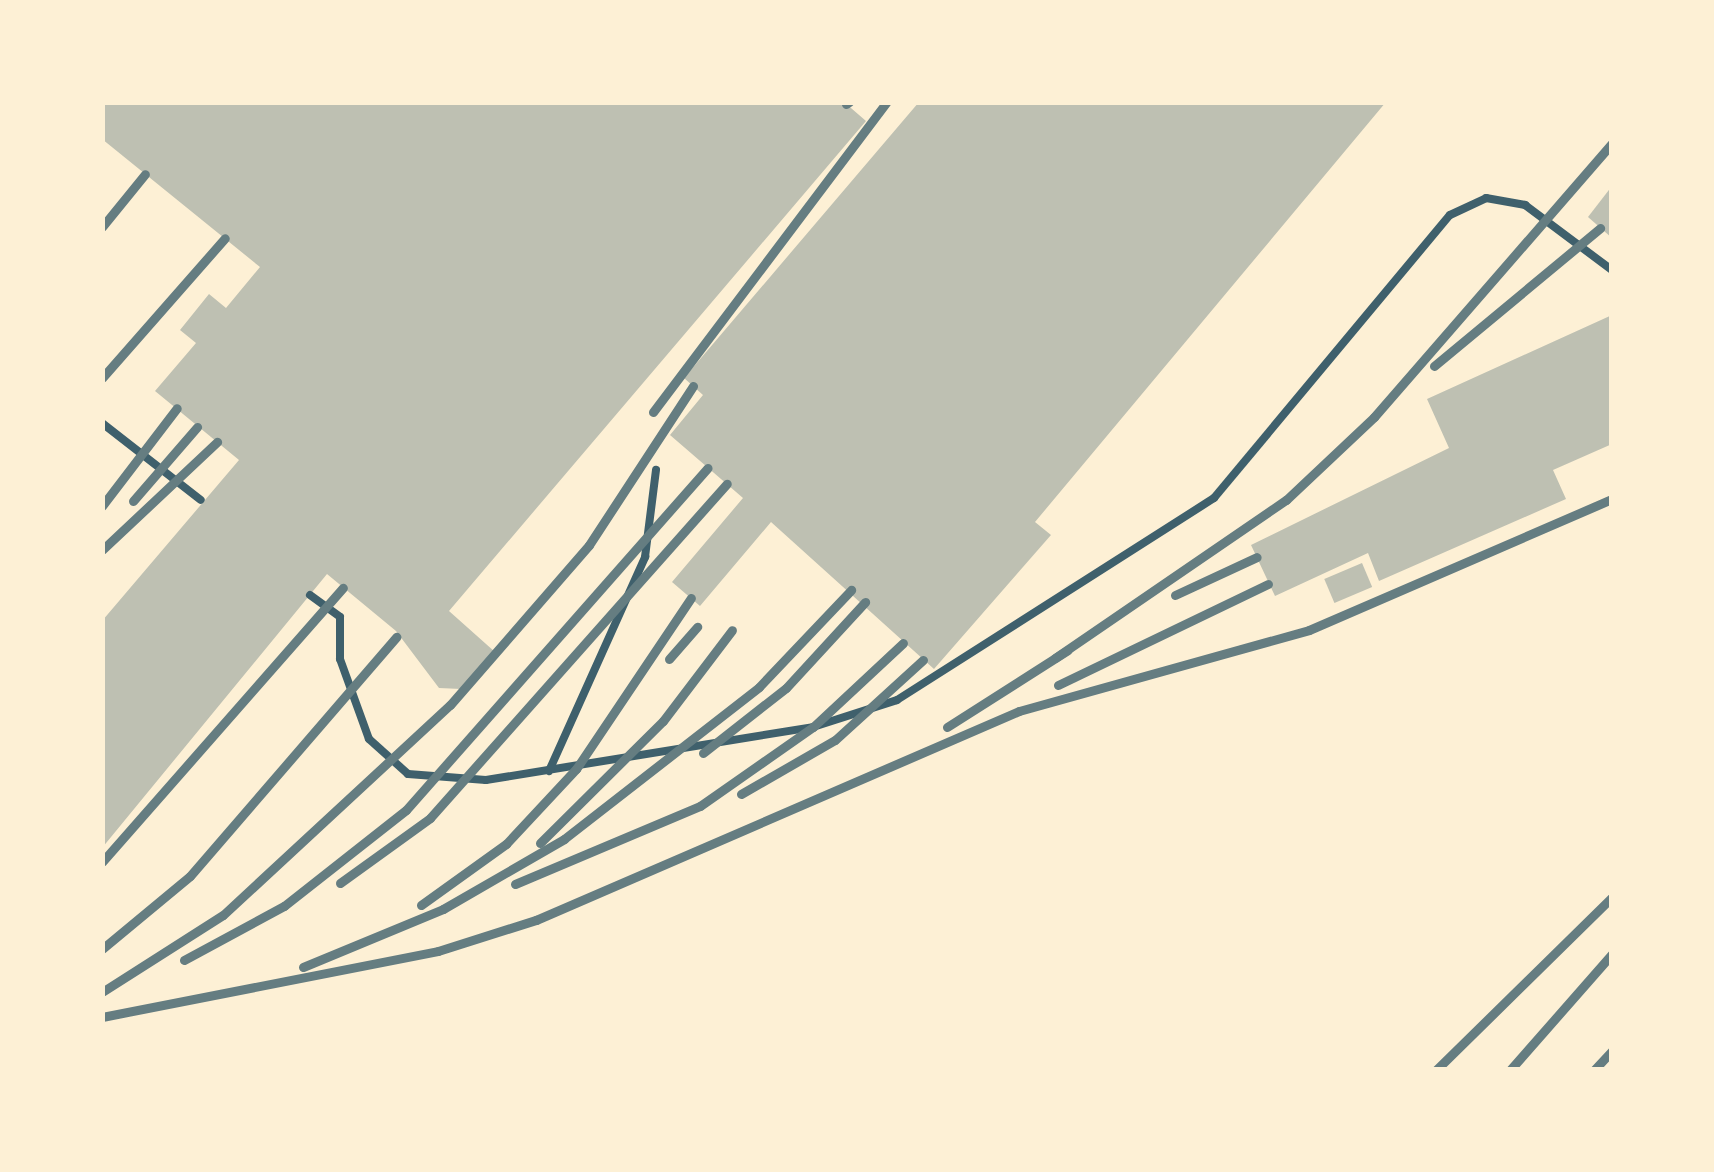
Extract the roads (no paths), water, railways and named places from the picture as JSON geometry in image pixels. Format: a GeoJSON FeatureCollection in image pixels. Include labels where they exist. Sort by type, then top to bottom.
{"type":"FeatureCollection","features":[{"type":"Feature","properties":{"kind":"lane"},"geometry":{"type":"LineString","coordinates":[[310,595],[340,617],[340,659],[369,739],[408,774],[548,772],[708,750],[897,700],[1122,566],[1214,498],[1450,215],[1486,198],[1525,206],[1612,270]]}},
{"type":"Feature","properties":{"kind":"lane"},"geometry":{"type":"LineString","coordinates":[[102,422],[201,500]]}},
{"type":"Feature","properties":{"kind":"lane"},"geometry":{"type":"LineString","coordinates":[[548,772],[645,557],[656,470]]}},
{"type":"Feature","properties":{"kind":"railway"},"geometry":{"type":"LineString","coordinates":[[653,412],[887,102]]}},
{"type":"Feature","properties":{"kind":"railway"},"geometry":{"type":"LineString","coordinates":[[1055,658],[1286,500],[1374,417],[1612,143]]}},
{"type":"Feature","properties":{"kind":"railway"},"geometry":{"type":"LineString","coordinates":[[102,227],[145,174]]}},
{"type":"Feature","properties":{"kind":"railway"},"geometry":{"type":"LineString","coordinates":[[1434,366],[1600,228]]}},
{"type":"Feature","properties":{"kind":"railway"},"geometry":{"type":"LineString","coordinates":[[102,378],[225,238]]}},
{"type":"Feature","properties":{"kind":"railway"},"geometry":{"type":"LineString","coordinates":[[102,992],[223,915],[450,705],[589,545],[693,386]]}},
{"type":"Feature","properties":{"kind":"railway"},"geometry":{"type":"LineString","coordinates":[[102,506],[177,408]]}},
{"type":"Feature","properties":{"kind":"railway"},"geometry":{"type":"LineString","coordinates":[[133,501],[197,427]]}},
{"type":"Feature","properties":{"kind":"railway"},"geometry":{"type":"LineString","coordinates":[[102,550],[217,442]]}},
{"type":"Feature","properties":{"kind":"railway"},"geometry":{"type":"LineString","coordinates":[[184,960],[284,906],[406,810],[707,468]]}},
{"type":"Feature","properties":{"kind":"railway"},"geometry":{"type":"LineString","coordinates":[[340,883],[430,818],[727,484]]}},
{"type":"Feature","properties":{"kind":"railway"},"geometry":{"type":"LineString","coordinates":[[102,1017],[438,951],[536,920],[1019,711],[1309,630],[1612,499]]}},
{"type":"Feature","properties":{"kind":"railway"},"geometry":{"type":"LineString","coordinates":[[1175,595],[1257,557]]}},
{"type":"Feature","properties":{"kind":"railway"},"geometry":{"type":"LineString","coordinates":[[1058,685],[1268,584]]}},
{"type":"Feature","properties":{"kind":"railway"},"geometry":{"type":"LineString","coordinates":[[102,862],[343,588]]}},
{"type":"Feature","properties":{"kind":"railway"},"geometry":{"type":"LineString","coordinates":[[303,967],[443,909],[564,839],[759,687],[851,590]]}},
{"type":"Feature","properties":{"kind":"railway"},"geometry":{"type":"LineString","coordinates":[[421,905],[506,844],[576,769],[691,598]]}},
{"type":"Feature","properties":{"kind":"railway"},"geometry":{"type":"LineString","coordinates":[[703,753],[786,688],[865,602]]}},
{"type":"Feature","properties":{"kind":"railway"},"geometry":{"type":"LineString","coordinates":[[669,659],[697,627]]}},
{"type":"Feature","properties":{"kind":"railway"},"geometry":{"type":"LineString","coordinates":[[540,843],[663,721],[732,630]]}},
{"type":"Feature","properties":{"kind":"railway"},"geometry":{"type":"LineString","coordinates":[[102,949],[190,876],[396,637]]}},
{"type":"Feature","properties":{"kind":"railway"},"geometry":{"type":"LineString","coordinates":[[515,884],[700,806],[813,727],[903,643]]}},
{"type":"Feature","properties":{"kind":"railway"},"geometry":{"type":"LineString","coordinates":[[947,727],[1068,650]]}},
{"type":"Feature","properties":{"kind":"railway"},"geometry":{"type":"LineString","coordinates":[[741,794],[835,740],[923,660]]}},
{"type":"Feature","properties":{"kind":"railway"},"geometry":{"type":"LineString","coordinates":[[1436,1070],[1612,897]]}},
{"type":"Feature","properties":{"kind":"railway"},"geometry":{"type":"LineString","coordinates":[[1510,1070],[1612,954]]}},
{"type":"Feature","properties":{"kind":"railway"},"geometry":{"type":"LineString","coordinates":[[1594,1070],[1612,1051]]}}]}
